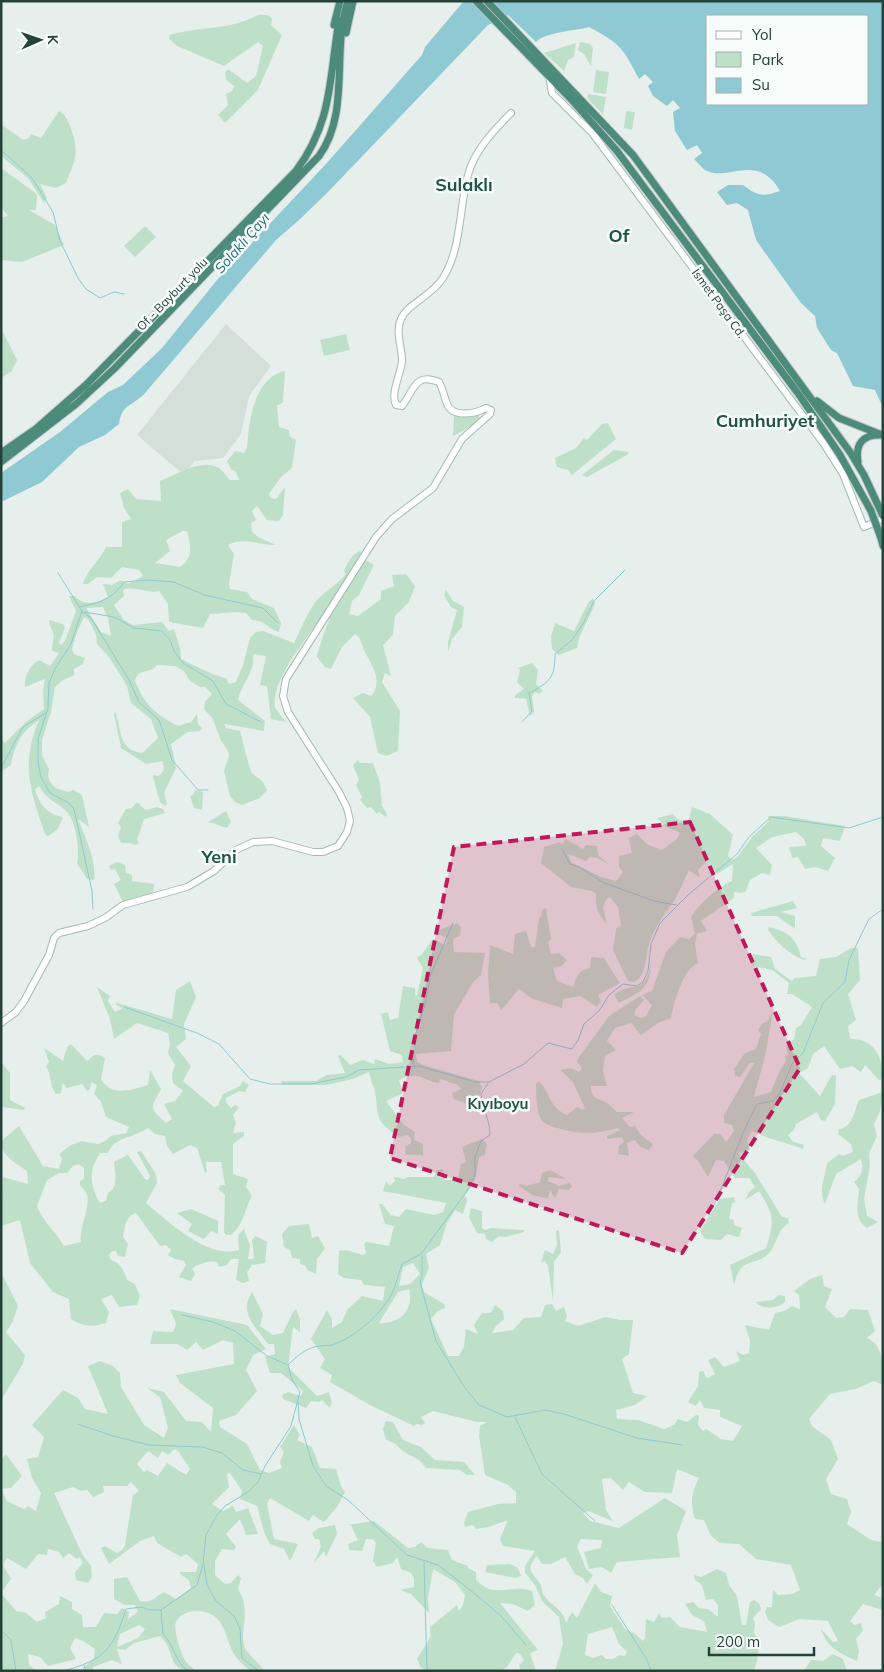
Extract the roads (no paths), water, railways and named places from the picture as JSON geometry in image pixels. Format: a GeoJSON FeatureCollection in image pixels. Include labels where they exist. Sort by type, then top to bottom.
{"type":"FeatureCollection","features":[{"type":"Feature","properties":{"kind":"highway"},"geometry":{"type":"LineString","coordinates":[[333,70],[333,30],[340,1]]}},
{"type":"Feature","properties":{"kind":"highway","name":"Of - Bayburt yolu"},"geometry":{"type":"LineString","coordinates":[[1,454],[37,428],[92,379],[299,167],[314,142],[329,102],[337,29],[344,1]]}},
{"type":"Feature","properties":{"kind":"highway","name":"Of - Bayburt yolu"},"geometry":{"type":"LineString","coordinates":[[1,462],[76,404],[115,368],[311,166],[328,143],[332,133],[338,96],[343,22],[348,1]]}},
{"type":"Feature","properties":{"kind":"highway"},"geometry":{"type":"LineString","coordinates":[[340,58],[344,48],[353,1]]}},
{"type":"Feature","properties":{"kind":"highway"},"geometry":{"type":"LineString","coordinates":[[476,1],[530,51],[633,155],[807,392],[858,465],[880,506],[883,517]]}},
{"type":"Feature","properties":{"kind":"highway"},"geometry":{"type":"LineString","coordinates":[[487,1],[549,76],[617,151],[800,396],[840,455],[871,510],[883,546]]}},
{"type":"Feature","properties":{"kind":"highway"},"geometry":{"type":"LineString","coordinates":[[320,128],[332,133]]}},
{"type":"Feature","properties":{"kind":"highway"},"geometry":{"type":"LineString","coordinates":[[314,142],[318,145],[328,143]]}},
{"type":"Feature","properties":{"kind":"highway"},"geometry":{"type":"LineString","coordinates":[[807,392],[839,418],[882,436]]}},
{"type":"Feature","properties":{"kind":"highway"},"geometry":{"type":"LineString","coordinates":[[858,465],[857,452],[861,440],[867,436],[882,436]]}},
{"type":"Feature","properties":{"kind":"main road"},"geometry":{"type":"LineString","coordinates":[[549,76],[553,94],[568,96]]}},
{"type":"Feature","properties":{"kind":"main road","name":"İsmet Paşa Cd."},"geometry":{"type":"LineString","coordinates":[[553,94],[586,126],[606,150],[824,444],[843,474],[864,527],[883,517]]}},
{"type":"Feature","properties":{"kind":"main road"},"geometry":{"type":"LineString","coordinates":[[1,1024],[16,1012],[24,1001],[49,955],[54,938],[59,933],[88,926],[123,906],[187,888],[214,871],[236,850],[253,842],[272,841],[313,852],[323,852],[338,846],[347,832],[350,821],[345,804],[288,712],[283,696],[286,679],[376,538],[392,519],[433,488],[462,439],[490,414],[490,410],[486,408],[470,414],[457,412],[448,406],[439,382],[430,378],[422,379],[414,385],[402,406],[396,405],[394,398],[402,359],[400,320],[407,309],[428,296],[443,278],[450,262],[457,234],[468,173],[480,149],[511,113]]}},
{"type":"Feature","properties":{"kind":"water"},"geometry":{"type":"Polygon","coordinates":[[[464,1],[883,1],[883,408],[875,390],[853,386],[837,353],[831,350],[817,328],[815,316],[801,303],[756,240],[748,210],[737,203],[727,205],[717,192],[728,185],[743,185],[756,193],[765,195],[780,191],[771,179],[762,173],[752,170],[714,173],[705,170],[694,159],[702,153],[697,145],[687,150],[675,131],[673,112],[680,108],[673,100],[667,106],[653,96],[648,86],[653,82],[645,74],[639,79],[625,53],[608,38],[589,27],[553,34],[536,42],[508,15],[488,25],[327,193],[276,240],[145,393],[122,412],[119,424],[105,435],[79,447],[42,482],[1,502],[1,473],[60,432],[108,392],[123,385],[162,348],[217,280],[326,164],[422,55],[425,47],[464,1]]]}},
{"type":"Feature","properties":{"kind":"waterway"},"geometry":{"type":"LineString","coordinates":[[1,150],[32,178],[53,212],[60,241],[78,278],[86,289],[100,298],[114,292],[124,294]]}},
{"type":"Feature","properties":{"kind":"waterway"},"geometry":{"type":"LineString","coordinates":[[522,722],[532,711],[529,693],[542,686],[550,678],[554,669],[555,654],[572,640],[583,624],[594,601],[625,570]]}},
{"type":"Feature","properties":{"kind":"waterway"},"geometry":{"type":"LineString","coordinates":[[58,573],[82,611],[71,644],[55,669],[49,683],[48,708],[38,739],[38,763],[41,777],[50,793],[69,803],[74,809],[92,891],[93,909]]}},
{"type":"Feature","properties":{"kind":"waterway"},"geometry":{"type":"LineString","coordinates":[[79,607],[105,599],[115,593],[124,582],[148,580],[174,582],[204,595],[263,608],[278,623]]}},
{"type":"Feature","properties":{"kind":"waterway"},"geometry":{"type":"LineString","coordinates":[[82,612],[90,617],[96,626],[129,680],[139,702],[159,720],[172,760],[198,790],[208,790]]}},
{"type":"Feature","properties":{"kind":"waterway"},"geometry":{"type":"LineString","coordinates":[[84,612],[114,617],[134,628],[162,631],[170,640],[174,651],[183,663],[213,681],[226,704],[261,722]]}},
{"type":"Feature","properties":{"kind":"waterway"},"geometry":{"type":"LineString","coordinates":[[1,768],[23,727],[47,712]]}},
{"type":"Feature","properties":{"kind":"waterway"},"geometry":{"type":"LineString","coordinates":[[124,1007],[197,1033],[219,1044],[250,1079],[270,1084],[311,1084],[346,1077],[359,1070],[419,1066],[475,1082],[489,1082],[524,1064],[548,1043],[572,1049],[578,1040],[584,1024],[599,1011],[609,995],[623,984],[637,986],[643,982],[648,971],[651,944],[660,923],[688,895],[737,854],[749,837],[771,817],[849,828],[883,817]]}},
{"type":"Feature","properties":{"kind":"waterway"},"geometry":{"type":"LineString","coordinates":[[562,849],[570,864],[579,867],[602,882],[654,901],[676,905]]}},
{"type":"Feature","properties":{"kind":"waterway"},"geometry":{"type":"LineString","coordinates":[[709,1215],[757,1104],[773,1101],[780,1093],[792,1064],[803,1053],[823,1003],[845,982],[849,960],[869,919],[883,909]]}},
{"type":"Feature","properties":{"kind":"waterway"},"geometry":{"type":"LineString","coordinates":[[414,1065],[411,1048],[425,1005],[431,974],[453,923]]}},
{"type":"Feature","properties":{"kind":"waterway"},"geometry":{"type":"LineString","coordinates":[[63,1671],[88,1662],[105,1651],[111,1644],[126,1609],[141,1607],[150,1610],[161,1610],[197,1585],[203,1564],[206,1535],[217,1515],[225,1506],[248,1492],[258,1482],[265,1466],[291,1426],[300,1392],[292,1380],[288,1365],[299,1355],[311,1348],[332,1345],[349,1337],[374,1317],[382,1309],[392,1293],[402,1264],[421,1254],[467,1191],[475,1175],[475,1157],[481,1141],[490,1135],[481,1094],[488,1083]]}},
{"type":"Feature","properties":{"kind":"waterway"},"geometry":{"type":"LineString","coordinates":[[422,1256],[422,1276],[420,1282],[436,1341],[465,1388],[479,1405],[507,1417],[545,1410],[564,1414],[637,1438],[682,1445]]}},
{"type":"Feature","properties":{"kind":"waterway"},"geometry":{"type":"LineString","coordinates":[[182,1315],[213,1322],[235,1331],[267,1356],[288,1365]]}},
{"type":"Feature","properties":{"kind":"waterway"},"geometry":{"type":"LineString","coordinates":[[298,1402],[299,1419],[313,1466],[326,1486],[348,1500],[407,1555],[438,1565],[479,1597],[501,1616],[526,1645]]}},
{"type":"Feature","properties":{"kind":"waterway"},"geometry":{"type":"LineString","coordinates":[[515,1417],[542,1474],[595,1521]]}},
{"type":"Feature","properties":{"kind":"waterway"},"geometry":{"type":"LineString","coordinates":[[77,1424],[149,1445],[202,1447],[222,1453],[243,1470],[261,1474]]}},
{"type":"Feature","properties":{"kind":"waterway"},"geometry":{"type":"LineString","coordinates":[[424,1562],[427,1671]]}},
{"type":"Feature","properties":{"kind":"waterway"},"geometry":{"type":"LineString","coordinates":[[204,1565],[207,1585],[216,1601],[234,1616],[240,1629],[242,1658],[259,1671]]}},
{"type":"Feature","properties":{"kind":"waterway"},"geometry":{"type":"LineString","coordinates":[[612,1605],[646,1658],[651,1671]]}},
{"type":"Feature","properties":{"kind":"waterway"},"geometry":{"type":"LineString","coordinates":[[161,1610],[163,1634],[180,1663],[188,1671]]}},
{"type":"Feature","properties":{"kind":"waterway"},"geometry":{"type":"LineString","coordinates":[[1,1630],[11,1640],[16,1671]]}},
{"type":"Feature","properties":{"kind":"waterway"},"geometry":{"type":"LineString","coordinates":[[84,1665],[86,1671]]}},
{"type":"Feature","properties":{"kind":"district","name":"Sulaklı"},"geometry":{"type":"Point","coordinates":[464,184]}},
{"type":"Feature","properties":{"kind":"district","name":"Of"},"geometry":{"type":"Point","coordinates":[619,235]}},
{"type":"Feature","properties":{"kind":"district","name":"Cumhuriyet"},"geometry":{"type":"Point","coordinates":[765,420]}},
{"type":"Feature","properties":{"kind":"district","name":"Yeni"},"geometry":{"type":"Point","coordinates":[219,856]}},
{"type":"Feature","properties":{"kind":"district","name":"Kıyıboyu"},"geometry":{"type":"Point","coordinates":[498,1103]}},
{"type":"Feature","properties":{"kind":"water label","name":"Solaklı Çayı"},"geometry":{"type":"Point","coordinates":[242,243]}}]}
